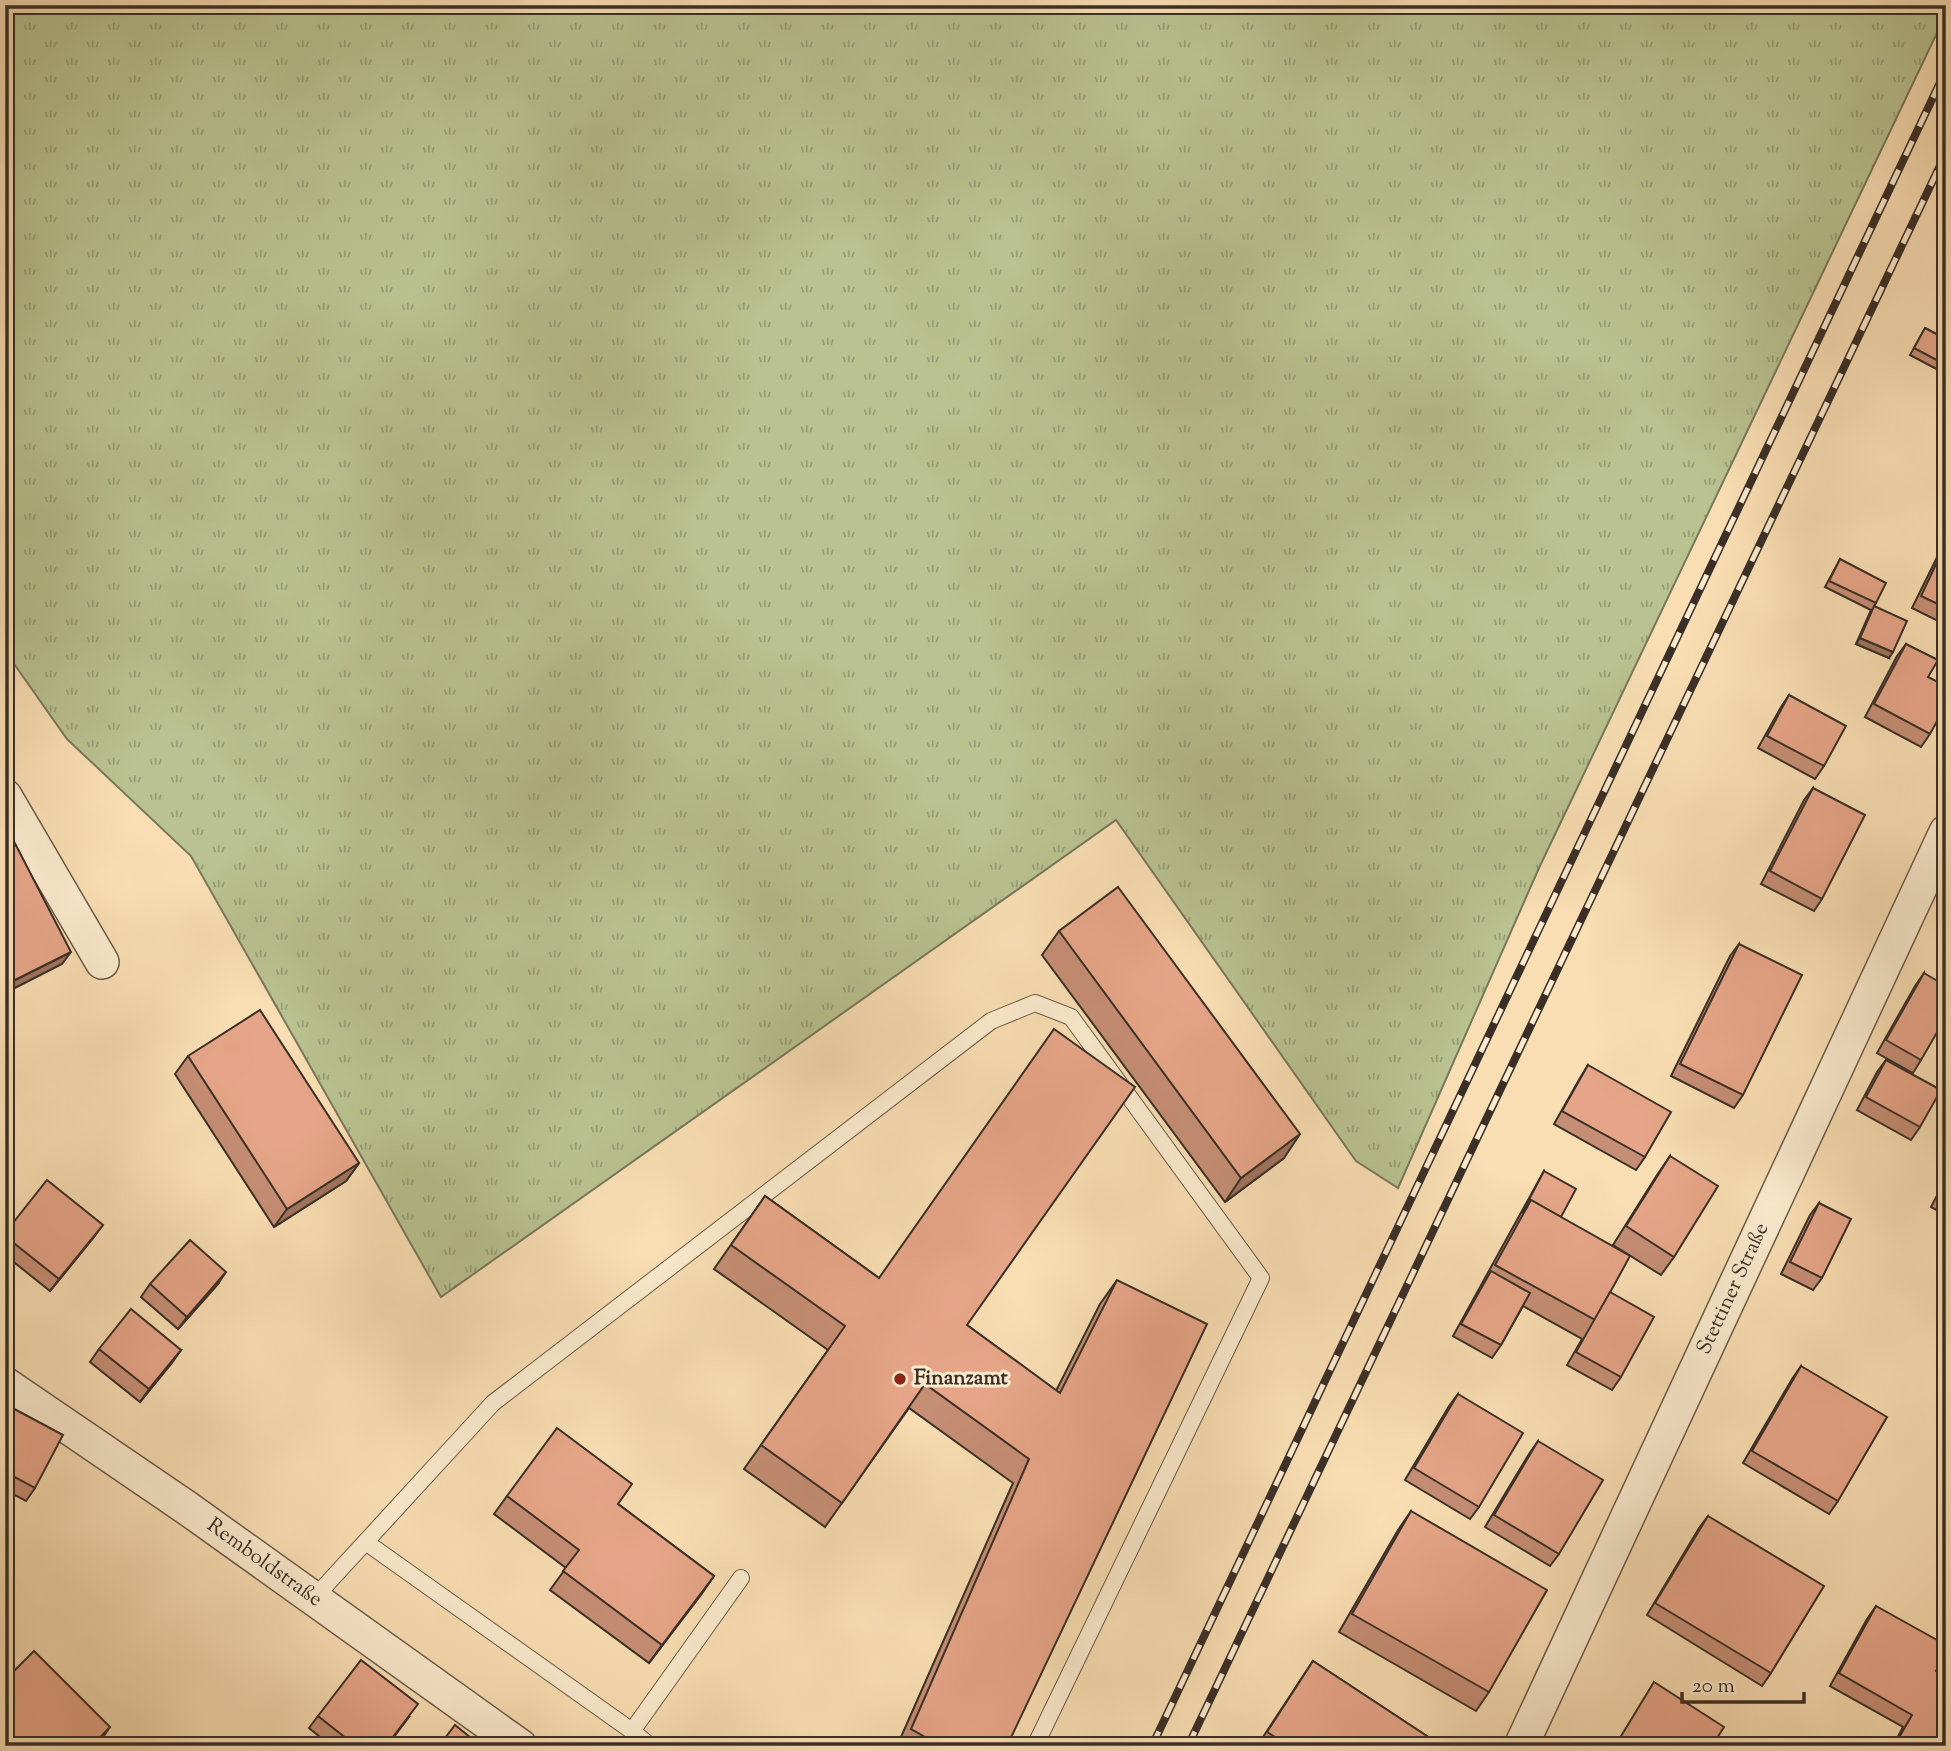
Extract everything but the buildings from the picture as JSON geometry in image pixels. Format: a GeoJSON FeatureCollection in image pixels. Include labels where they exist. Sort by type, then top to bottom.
{"type":"FeatureCollection","features":[{"type":"Feature","properties":{"kind":"street"},"geometry":{"type":"LineString","coordinates":[[5,796],[102,962]]}},
{"type":"Feature","properties":{"kind":"street","name":"Stettiner Straße"},"geometry":{"type":"LineString","coordinates":[[1521,1746],[1944,841]]}},
{"type":"Feature","properties":{"kind":"street","name":"Remboldstraße"},"geometry":{"type":"LineString","coordinates":[[5,1384],[314,1598],[520,1746]]}},
{"type":"Feature","properties":{"kind":"lane"},"geometry":{"type":"LineString","coordinates":[[314,1598],[493,1403],[991,1021],[1035,1003],[1071,1017],[1261,1278],[1035,1746]]}},
{"type":"Feature","properties":{"kind":"lane"},"geometry":{"type":"LineString","coordinates":[[367,1543],[650,1746]]}},
{"type":"Feature","properties":{"kind":"lane"},"geometry":{"type":"LineString","coordinates":[[632,1731],[741,1578]]}},
{"type":"Feature","properties":{"kind":"green space"},"geometry":{"type":"Polygon","coordinates":[[[5,5],[1946,5],[1946,14],[1539,868],[1398,1188],[1356,1161],[1116,820],[441,1297],[191,856],[67,739],[5,651],[5,5]]]}},
{"type":"Feature","properties":{"kind":"railway"},"geometry":{"type":"LineString","coordinates":[[1152,1746],[1946,70]]}},
{"type":"Feature","properties":{"kind":"railway"},"geometry":{"type":"LineString","coordinates":[[1188,1746],[1946,153]]}},
{"type":"Feature","properties":{"kind":"place","name":"Finanzamt"},"geometry":{"type":"Point","coordinates":[900,1379]}}]}
